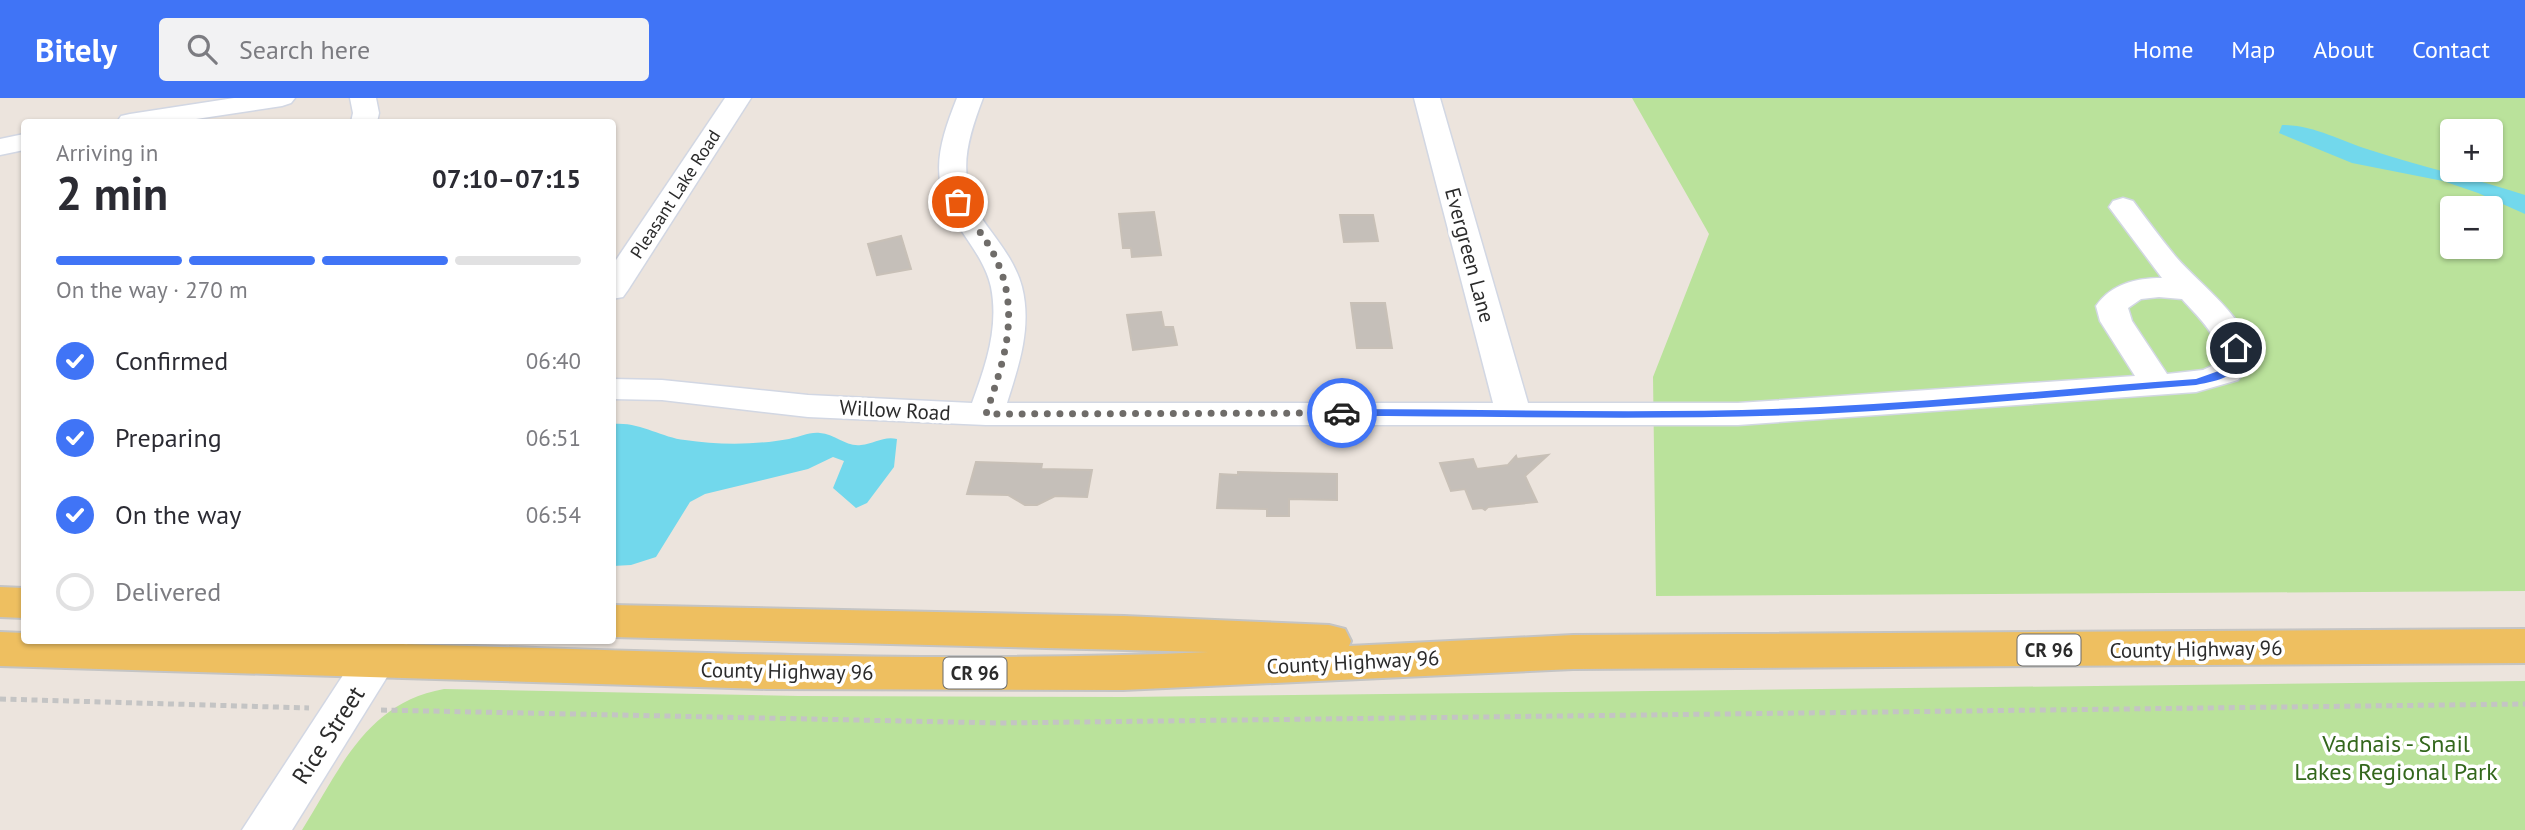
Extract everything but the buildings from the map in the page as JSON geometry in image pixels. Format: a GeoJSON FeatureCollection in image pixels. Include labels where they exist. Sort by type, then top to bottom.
{"type":"FeatureCollection","features":[{"type":"Feature","properties":{"kind":"main road"},"geometry":{"type":"LineString","coordinates":[[0,602],[21,603]]}},
{"type":"Feature","properties":{"kind":"main road","name":"County Highway 96"},"geometry":{"type":"LineString","coordinates":[[616,621],[1124,632],[1573,652]]}},
{"type":"Feature","properties":{"kind":"main road","name":"County Highway 96"},"geometry":{"type":"LineString","coordinates":[[0,649],[382,651],[767,672],[1123,673],[1573,652],[2525,646]]}},
{"type":"Feature","properties":{"kind":"street"},"geometry":{"type":"LineString","coordinates":[[149,119],[282,98]]}},
{"type":"Feature","properties":{"kind":"street"},"geometry":{"type":"LineString","coordinates":[[363,98],[365,119]]}},
{"type":"Feature","properties":{"kind":"street","name":"Pleasant Lake Road"},"geometry":{"type":"LineString","coordinates":[[616,284],[738,98]]}},
{"type":"Feature","properties":{"kind":"street"},"geometry":{"type":"LineString","coordinates":[[970,98],[952,164],[953,183],[958,202],[997,260],[1006,285],[1010,312],[1006,356],[986,414]]}},
{"type":"Feature","properties":{"kind":"street","name":"Evergreen Lane"},"geometry":{"type":"LineString","coordinates":[[1427,98],[1513,412]]}},
{"type":"Feature","properties":{"kind":"street"},"geometry":{"type":"LineString","coordinates":[[0,147],[21,143]]}},
{"type":"Feature","properties":{"kind":"street","name":"Willow Road"},"geometry":{"type":"LineString","coordinates":[[616,389],[662,390],[808,406],[986,414],[1513,412],[1623,415],[1820,411],[2196,382],[2231,370],[2236,360],[2236,348],[2227,334],[2193,291],[2168,266],[2123,207]]}},
{"type":"Feature","properties":{"kind":"street"},"geometry":{"type":"LineString","coordinates":[[2156,383],[2116,321],[2112,306],[2123,294],[2147,287],[2193,291]]}},
{"type":"Feature","properties":{"kind":"street","name":"Rice Street"},"geometry":{"type":"LineString","coordinates":[[266,830],[382,651]]}},
{"type":"Feature","properties":{"kind":"path"},"geometry":{"type":"LineString","coordinates":[[0,699],[999,723],[2525,705]]}},
{"type":"Feature","properties":{"kind":"green space"},"geometry":{"type":"Polygon","coordinates":[[[1632,98],[2525,98],[2525,591],[1656,596],[1653,377],[1709,234],[1632,98]]]}},
{"type":"Feature","properties":{"kind":"green space","name":"Vadnais - Snail Lakes Regional Park"},"geometry":{"type":"Polygon","coordinates":[[[2525,681],[2525,830],[302,830],[343,762],[375,724],[394,708],[417,697],[444,689],[798,696],[1124,697],[2525,681]]]}},
{"type":"Feature","properties":{"kind":"water"},"geometry":{"type":"Polygon","coordinates":[[[2282,125],[2316,131],[2440,170],[2440,180],[2352,163],[2279,133],[2282,125]]]}},
{"type":"Feature","properties":{"kind":"water"},"geometry":{"type":"Polygon","coordinates":[[[2446,182],[2482,182],[2525,195],[2525,214],[2503,204],[2503,196],[2485,196],[2446,182]]]}},
{"type":"Feature","properties":{"kind":"water"},"geometry":{"type":"Polygon","coordinates":[[[616,424],[710,443],[764,442],[816,433],[856,445],[897,439],[894,467],[867,503],[856,508],[833,488],[844,461],[833,457],[808,469],[705,494],[690,502],[656,557],[631,565],[616,566],[616,424]]]}},
{"type":"Feature","properties":{"kind":"way so far"},"geometry":{"type":"LineString","coordinates":[[958,202],[997,260],[1006,285],[1010,312],[1006,356],[986,414],[1342,413]]}},
{"type":"Feature","properties":{"kind":"route"},"geometry":{"type":"LineString","coordinates":[[1342,413],[1513,412],[1610,415],[1820,411],[2196,382],[2231,370],[2236,360],[2236,348]]}}]}
